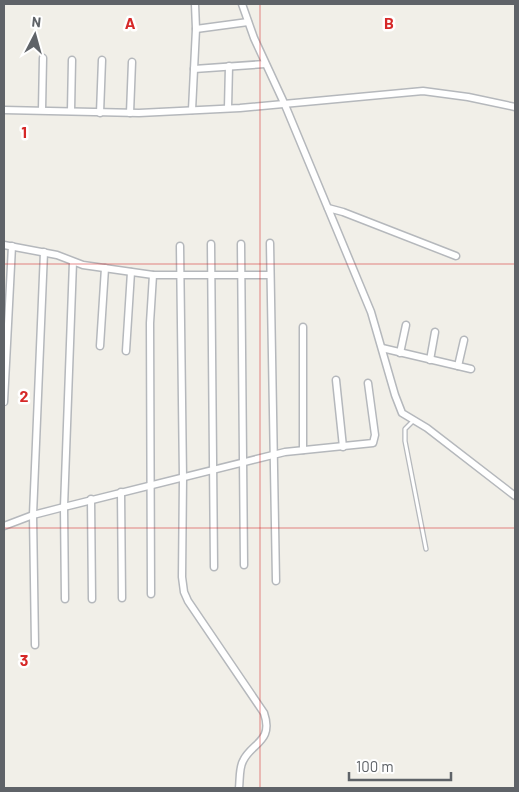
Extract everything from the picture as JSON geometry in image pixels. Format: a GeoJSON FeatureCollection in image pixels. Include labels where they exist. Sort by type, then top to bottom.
{"type":"FeatureCollection","features":[{"type":"Feature","properties":{"kind":"street"},"geometry":{"type":"LineString","coordinates":[[192,110],[196,29],[194,4]]}},
{"type":"Feature","properties":{"kind":"street"},"geometry":{"type":"LineString","coordinates":[[242,4],[265,64],[285,104],[371,312],[402,413],[427,428],[515,496]]}},
{"type":"Feature","properties":{"kind":"street"},"geometry":{"type":"LineString","coordinates":[[196,29],[248,22]]}},
{"type":"Feature","properties":{"kind":"street"},"geometry":{"type":"LineString","coordinates":[[42,110],[43,58]]}},
{"type":"Feature","properties":{"kind":"street"},"geometry":{"type":"LineString","coordinates":[[72,60],[72,111]]}},
{"type":"Feature","properties":{"kind":"street"},"geometry":{"type":"LineString","coordinates":[[100,113],[102,60]]}},
{"type":"Feature","properties":{"kind":"street"},"geometry":{"type":"LineString","coordinates":[[130,113],[132,62]]}},
{"type":"Feature","properties":{"kind":"street"},"geometry":{"type":"LineString","coordinates":[[194,69],[265,64]]}},
{"type":"Feature","properties":{"kind":"street"},"geometry":{"type":"LineString","coordinates":[[228,108],[230,66]]}},
{"type":"Feature","properties":{"kind":"street"},"geometry":{"type":"LineString","coordinates":[[4,110],[130,113],[285,104],[423,91],[468,97],[515,107]]}},
{"type":"Feature","properties":{"kind":"street"},"geometry":{"type":"LineString","coordinates":[[328,208],[343,212],[456,256]]}},
{"type":"Feature","properties":{"kind":"street"},"geometry":{"type":"LineString","coordinates":[[270,243],[276,581]]}},
{"type":"Feature","properties":{"kind":"street"},"geometry":{"type":"LineString","coordinates":[[211,244],[214,567]]}},
{"type":"Feature","properties":{"kind":"street"},"geometry":{"type":"LineString","coordinates":[[241,244],[244,565]]}},
{"type":"Feature","properties":{"kind":"street"},"geometry":{"type":"LineString","coordinates":[[4,245],[58,255],[73,262],[153,275],[270,275]]}},
{"type":"Feature","properties":{"kind":"street"},"geometry":{"type":"LineString","coordinates":[[4,402],[12,246]]}},
{"type":"Feature","properties":{"kind":"street"},"geometry":{"type":"LineString","coordinates":[[180,246],[183,478],[182,577],[184,592],[188,601],[264,713],[266,720],[262,739],[244,758],[242,763],[239,788]]}},
{"type":"Feature","properties":{"kind":"street"},"geometry":{"type":"LineString","coordinates":[[36,644],[33,515],[44,252]]}},
{"type":"Feature","properties":{"kind":"street"},"geometry":{"type":"LineString","coordinates":[[65,599],[64,507],[73,262]]}},
{"type":"Feature","properties":{"kind":"street"},"geometry":{"type":"LineString","coordinates":[[100,346],[105,268]]}},
{"type":"Feature","properties":{"kind":"street"},"geometry":{"type":"LineString","coordinates":[[126,351],[131,272]]}},
{"type":"Feature","properties":{"kind":"street"},"geometry":{"type":"LineString","coordinates":[[151,594],[150,323],[153,275]]}},
{"type":"Feature","properties":{"kind":"street"},"geometry":{"type":"LineString","coordinates":[[400,353],[406,325]]}},
{"type":"Feature","properties":{"kind":"street"},"geometry":{"type":"LineString","coordinates":[[303,327],[303,450]]}},
{"type":"Feature","properties":{"kind":"street"},"geometry":{"type":"LineString","coordinates":[[430,360],[435,332]]}},
{"type":"Feature","properties":{"kind":"street"},"geometry":{"type":"LineString","coordinates":[[458,366],[464,340]]}},
{"type":"Feature","properties":{"kind":"street"},"geometry":{"type":"LineString","coordinates":[[382,348],[471,369]]}},
{"type":"Feature","properties":{"kind":"street"},"geometry":{"type":"LineString","coordinates":[[336,380],[343,447]]}},
{"type":"Feature","properties":{"kind":"street"},"geometry":{"type":"LineString","coordinates":[[4,526],[33,515],[91,499],[183,478],[274,454],[369,444],[375,440],[368,383]]}},
{"type":"Feature","properties":{"kind":"street"},"geometry":{"type":"LineString","coordinates":[[121,492],[122,598]]}},
{"type":"Feature","properties":{"kind":"street"},"geometry":{"type":"LineString","coordinates":[[91,499],[92,599]]}},
{"type":"Feature","properties":{"kind":"lane"},"geometry":{"type":"LineString","coordinates":[[414,420],[407,426],[404,432],[426,549]]}}]}
